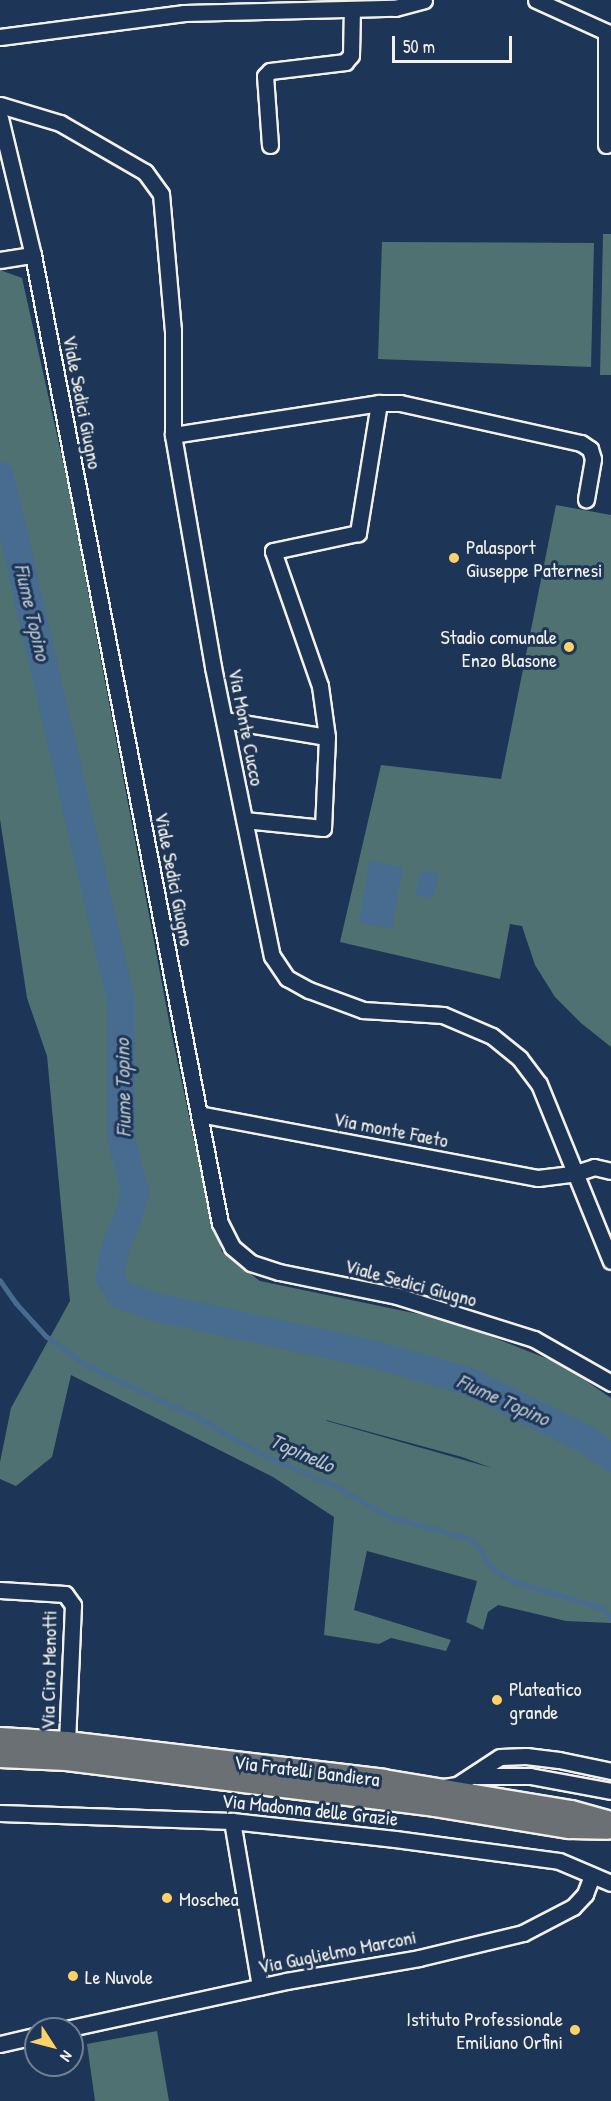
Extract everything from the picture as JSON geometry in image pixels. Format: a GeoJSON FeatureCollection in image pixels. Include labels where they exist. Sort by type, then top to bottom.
{"type":"FeatureCollection","features":[{"type":"Feature","properties":{"kind":"main road","name":"Via Fratelli Bandiera"},"geometry":{"type":"LineString","coordinates":[[0,1738],[67,1742],[438,1788],[571,1811],[611,1822]]}},
{"type":"Feature","properties":{"kind":"main road","name":"Via Fratelli Bandiera"},"geometry":{"type":"LineString","coordinates":[[0,1757],[78,1761],[434,1806],[568,1828],[611,1829]]}},
{"type":"Feature","properties":{"kind":"street"},"geometry":{"type":"LineString","coordinates":[[0,37],[184,13],[394,8],[424,0]]}},
{"type":"Feature","properties":{"kind":"street"},"geometry":{"type":"LineString","coordinates":[[536,0],[609,33],[606,145]]}},
{"type":"Feature","properties":{"kind":"street"},"geometry":{"type":"LineString","coordinates":[[270,145],[265,76],[270,71],[345,62],[351,55],[352,9]]}},
{"type":"Feature","properties":{"kind":"street","name":"Via Monte Cucco"},"geometry":{"type":"LineString","coordinates":[[0,105],[60,123],[145,172],[161,194],[173,330],[173,435],[224,720],[272,956],[287,978],[309,990],[363,1010],[443,1015],[492,1036],[520,1059],[539,1084],[611,1261]]}},
{"type":"Feature","properties":{"kind":"street","name":"Viale Sedici Giugno"},"geometry":{"type":"LineString","coordinates":[[0,118],[33,255],[220,1223],[232,1247],[251,1263],[279,1272],[397,1296],[534,1339],[611,1383]]}},
{"type":"Feature","properties":{"kind":"street"},"geometry":{"type":"LineString","coordinates":[[0,260],[33,255]]}},
{"type":"Feature","properties":{"kind":"street"},"geometry":{"type":"LineString","coordinates":[[173,435],[379,403],[400,403],[582,443],[590,449],[593,459],[586,499]]}},
{"type":"Feature","properties":{"kind":"street"},"geometry":{"type":"LineString","coordinates":[[244,820],[323,828],[327,736],[320,686],[273,551],[358,533],[379,403]]}},
{"type":"Feature","properties":{"kind":"street"},"geometry":{"type":"LineString","coordinates":[[224,720],[327,736]]}},
{"type":"Feature","properties":{"kind":"street","name":"Via monte Faeto"},"geometry":{"type":"LineString","coordinates":[[199,1114],[538,1178],[576,1173],[594,1167],[611,1171]]}},
{"type":"Feature","properties":{"kind":"street","name":"Via Ciro Menotti"},"geometry":{"type":"LineString","coordinates":[[0,1590],[65,1594],[73,1605],[67,1742]]}},
{"type":"Feature","properties":{"kind":"street"},"geometry":{"type":"LineString","coordinates":[[438,1788],[457,1785],[475,1776],[500,1757],[526,1756],[611,1771]]}},
{"type":"Feature","properties":{"kind":"street"},"geometry":{"type":"LineString","coordinates":[[475,1776],[530,1776],[611,1791]]}},
{"type":"Feature","properties":{"kind":"street","name":"Via Madonna delle Grazie"},"geometry":{"type":"LineString","coordinates":[[0,1813],[232,1821],[394,1839],[559,1862],[611,1883]]}},
{"type":"Feature","properties":{"kind":"street"},"geometry":{"type":"LineString","coordinates":[[232,1821],[260,1987]]}},
{"type":"Feature","properties":{"kind":"street","name":"Via Guglielmo Marconi"},"geometry":{"type":"LineString","coordinates":[[84,2025],[260,1987],[429,1956],[523,1933],[573,1907],[585,1894],[592,1875]]}},
{"type":"Feature","properties":{"kind":"street"},"geometry":{"type":"LineString","coordinates":[[0,2044],[24,2039]]}},
{"type":"Feature","properties":{"kind":"green space"},"geometry":{"type":"Polygon","coordinates":[[[603,234],[611,234],[611,375],[600,375],[603,234]]]}},
{"type":"Feature","properties":{"kind":"green space"},"geometry":{"type":"Polygon","coordinates":[[[382,242],[594,243],[591,367],[378,359],[382,242]]]}},
{"type":"Feature","properties":{"kind":"green space"},"geometry":{"type":"Polygon","coordinates":[[[0,270],[22,278],[67,480],[170,1026],[204,1187],[222,1252],[260,1281],[452,1321],[563,1365],[611,1398],[611,1623],[566,1621],[498,1605],[488,1612],[483,1630],[466,1622],[477,1581],[367,1551],[354,1610],[451,1640],[446,1651],[391,1638],[379,1644],[324,1635],[334,1517],[273,1477],[71,1375],[52,1457],[16,1486],[0,1479],[0,1462],[11,1408],[70,1301],[47,1056],[27,998],[0,819],[0,270]],[[326,1420],[492,1468],[462,1457],[326,1420]]]}},
{"type":"Feature","properties":{"kind":"green space","name":"Stadio comunale Enzo Blasone"},"geometry":{"type":"Polygon","coordinates":[[[556,505],[611,515],[611,1047],[581,1023],[555,997],[535,965],[522,926],[510,924],[500,979],[340,942],[381,765],[501,779],[556,505]]]}},
{"type":"Feature","properties":{"kind":"green space"},"geometry":{"type":"Polygon","coordinates":[[[157,2031],[169,2101],[95,2101],[87,2044],[157,2031]]]}},
{"type":"Feature","properties":{"kind":"water"},"geometry":{"type":"Polygon","coordinates":[[[370,861],[403,867],[392,929],[359,923],[370,861]]]}},
{"type":"Feature","properties":{"kind":"water"},"geometry":{"type":"Polygon","coordinates":[[[421,870],[439,874],[433,899],[415,895],[421,870]]]}},
{"type":"Feature","properties":{"kind":"waterway","name":"Fiume Topino"},"geometry":{"type":"LineString","coordinates":[[0,475],[121,1001],[121,1137],[135,1192],[129,1216],[116,1245],[110,1277],[121,1295],[155,1307],[373,1354],[470,1382],[585,1439],[611,1457]]}},
{"type":"Feature","properties":{"kind":"waterway","name":"Topinello"},"geometry":{"type":"LineString","coordinates":[[0,1280],[16,1303],[46,1336],[88,1366],[201,1419],[258,1452],[337,1487],[392,1518],[468,1538],[478,1546],[490,1566],[510,1580],[592,1605],[605,1610],[611,1618]]}},
{"type":"Feature","properties":{"kind":"place","name":"Palasport Giuseppe Paternesi"},"geometry":{"type":"Point","coordinates":[454,558]}},
{"type":"Feature","properties":{"kind":"place","name":"Stadio comunale Enzo Blasone"},"geometry":{"type":"Point","coordinates":[569,647]}},
{"type":"Feature","properties":{"kind":"place","name":"Plateatico grande"},"geometry":{"type":"Point","coordinates":[497,1700]}},
{"type":"Feature","properties":{"kind":"place","name":"Moschea"},"geometry":{"type":"Point","coordinates":[167,1898]}},
{"type":"Feature","properties":{"kind":"place","name":"Le Nuvole"},"geometry":{"type":"Point","coordinates":[73,1976]}},
{"type":"Feature","properties":{"kind":"place","name":"Istituto Professionale Emiliano Orfini"},"geometry":{"type":"Point","coordinates":[575,2030]}}]}
